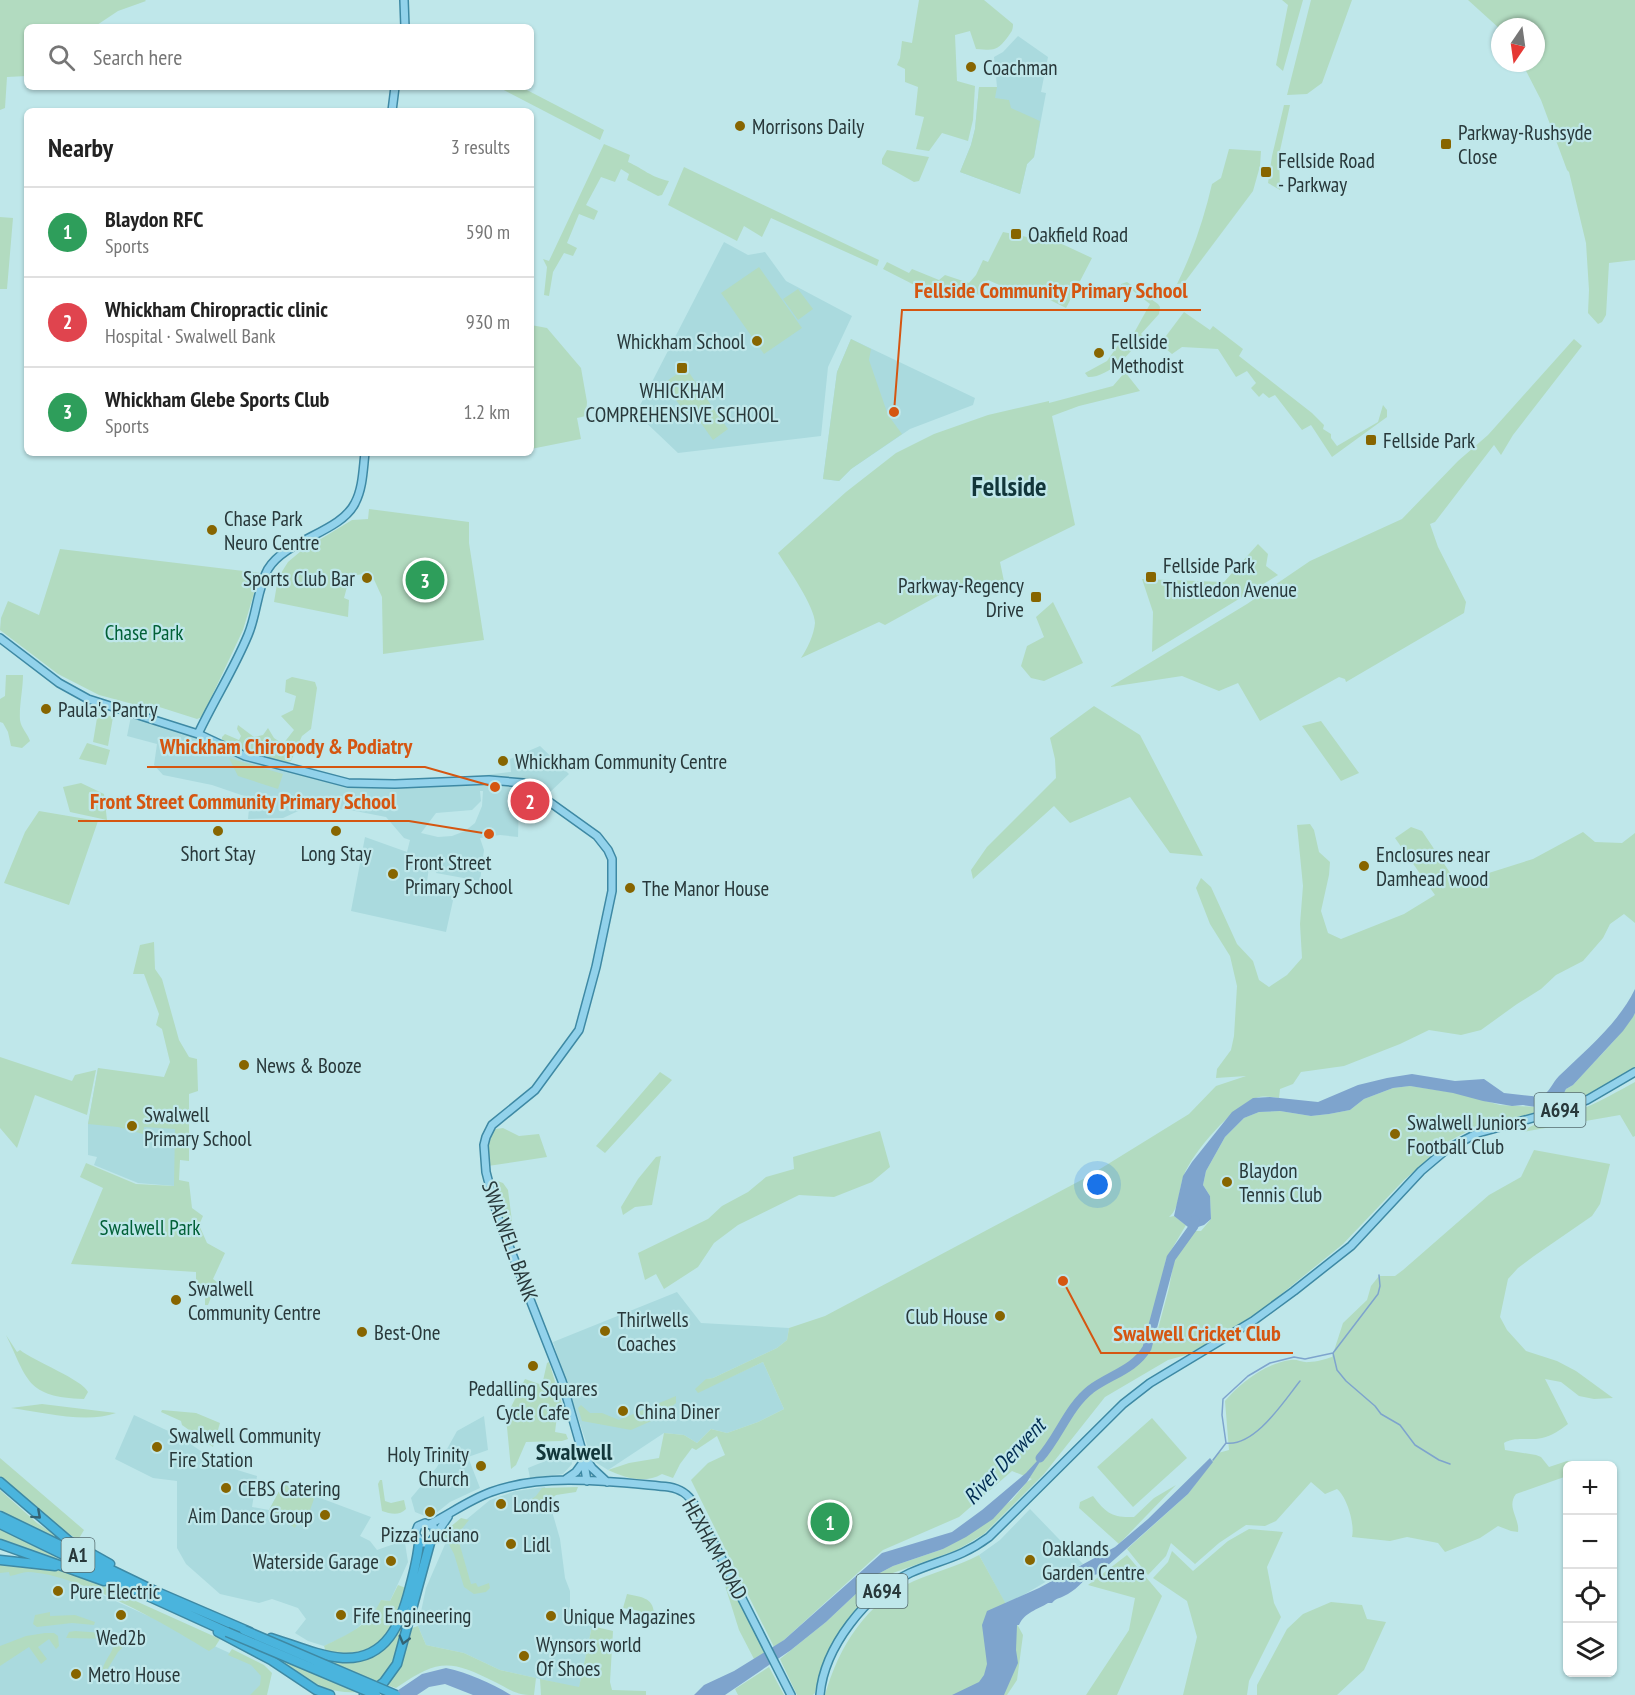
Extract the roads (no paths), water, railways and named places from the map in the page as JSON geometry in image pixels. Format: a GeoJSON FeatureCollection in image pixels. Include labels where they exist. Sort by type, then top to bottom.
{"type":"FeatureCollection","features":[{"type":"Feature","properties":{"kind":"highway"},"geometry":{"type":"LineString","coordinates":[[0,1482],[69,1541],[132,1575],[157,1592]]}},
{"type":"Feature","properties":{"kind":"highway","name":"A1"},"geometry":{"type":"LineString","coordinates":[[0,1516],[157,1592],[227,1631],[316,1690],[330,1695]]}},
{"type":"Feature","properties":{"kind":"highway","name":"A1"},"geometry":{"type":"LineString","coordinates":[[0,1524],[185,1614],[376,1695]]}},
{"type":"Feature","properties":{"kind":"highway","name":"A1"},"geometry":{"type":"LineString","coordinates":[[227,1631],[244,1630],[337,1657],[354,1657],[369,1653],[390,1638],[397,1628],[405,1608],[418,1557],[419,1542]]}},
{"type":"Feature","properties":{"kind":"highway"},"geometry":{"type":"LineString","coordinates":[[364,1695],[384,1682],[397,1664],[430,1543]]}},
{"type":"Feature","properties":{"kind":"highway"},"geometry":{"type":"LineString","coordinates":[[0,1545],[147,1596]]}},
{"type":"Feature","properties":{"kind":"highway"},"geometry":{"type":"LineString","coordinates":[[0,1560],[51,1566],[84,1573]]}},
{"type":"Feature","properties":{"kind":"highway","name":"A1"},"geometry":{"type":"LineString","coordinates":[[244,1630],[396,1695]]}},
{"type":"Feature","properties":{"kind":"main road"},"geometry":{"type":"LineString","coordinates":[[404,0],[405,24]]}},
{"type":"Feature","properties":{"kind":"main road"},"geometry":{"type":"LineString","coordinates":[[392,108],[395,90]]}},
{"type":"Feature","properties":{"kind":"main road"},"geometry":{"type":"LineString","coordinates":[[0,638],[59,682],[87,699],[198,734],[249,634],[268,569],[283,554],[341,518],[351,509],[356,501],[364,456]]}},
{"type":"Feature","properties":{"kind":"main road","name":"SWALWELL BANK"},"geometry":{"type":"LineString","coordinates":[[198,734],[245,756],[348,783],[489,780],[528,786],[599,838],[609,850],[613,868],[609,910],[579,1029],[535,1090],[492,1125],[484,1145],[486,1172],[498,1218],[551,1348],[582,1451],[587,1481]]}},
{"type":"Feature","properties":{"kind":"main road","name":"A694"},"geometry":{"type":"LineString","coordinates":[[819,1694],[830,1659],[843,1635],[860,1612],[876,1596],[906,1575],[954,1558],[989,1538],[1123,1404],[1158,1378],[1253,1321],[1309,1280],[1351,1246],[1438,1155],[1478,1133],[1547,1114],[1587,1100],[1635,1072]]}},
{"type":"Feature","properties":{"kind":"main road"},"geometry":{"type":"LineString","coordinates":[[582,1451],[590,1466],[608,1483]]}},
{"type":"Feature","properties":{"kind":"main road"},"geometry":{"type":"LineString","coordinates":[[563,1480],[576,1472],[584,1461]]}},
{"type":"Feature","properties":{"kind":"main road","name":"HEXHAM ROAD"},"geometry":{"type":"LineString","coordinates":[[430,1524],[496,1490],[538,1482],[563,1480],[669,1486],[687,1494],[791,1695]]}},
{"type":"Feature","properties":{"kind":"main road","name":"HEXHAM ROAD"},"geometry":{"type":"LineString","coordinates":[[436,1534],[450,1515]]}},
{"type":"Feature","properties":{"kind":"main road"},"geometry":{"type":"LineString","coordinates":[[422,1524],[430,1524],[436,1534],[434,1540],[424,1544],[419,1542],[415,1534],[417,1528],[422,1524]]}},
{"type":"Feature","properties":{"kind":"waterway","name":"River Derwent"},"geometry":{"type":"LineString","coordinates":[[1040,1458],[1083,1396],[1098,1384],[1129,1367],[1147,1348],[1171,1258],[1194,1226],[1195,1220]]}},
{"type":"Feature","properties":{"kind":"waterway"},"geometry":{"type":"LineString","coordinates":[[1213,1460],[1226,1443],[1222,1415],[1223,1399],[1248,1376],[1270,1363],[1294,1357],[1305,1359],[1333,1353],[1378,1294],[1379,1275]]}},
{"type":"Feature","properties":{"kind":"waterway"},"geometry":{"type":"LineString","coordinates":[[1333,1353],[1337,1370],[1346,1381],[1381,1414],[1400,1425],[1415,1445],[1450,1464]]}},
{"type":"Feature","properties":{"kind":"waterway"},"geometry":{"type":"LineString","coordinates":[[1226,1443],[1248,1438],[1258,1430],[1300,1381]]}},
{"type":"Feature","properties":{"kind":"place","name":"Coachman"},"geometry":{"type":"Point","coordinates":[971,67]}},
{"type":"Feature","properties":{"kind":"place","name":"Morrisons Daily"},"geometry":{"type":"Point","coordinates":[740,126]}},
{"type":"Feature","properties":{"kind":"place","name":"Parkway-Rushsyde Close"},"geometry":{"type":"Point","coordinates":[1446,144]}},
{"type":"Feature","properties":{"kind":"place","name":"Fellside Road - Parkway"},"geometry":{"type":"Point","coordinates":[1266,172]}},
{"type":"Feature","properties":{"kind":"place","name":"Oakfield Road"},"geometry":{"type":"Point","coordinates":[1016,234]}},
{"type":"Feature","properties":{"kind":"place","name":"Whickham School"},"geometry":{"type":"Point","coordinates":[757,341]}},
{"type":"Feature","properties":{"kind":"place","name":"Fellside Methodist"},"geometry":{"type":"Point","coordinates":[1099,353]}},
{"type":"Feature","properties":{"kind":"place","name":"WHICKHAM COMPREHENSIVE SCHOOL"},"geometry":{"type":"Point","coordinates":[682,368]}},
{"type":"Feature","properties":{"kind":"place","name":"Fellside Community Primary School"},"geometry":{"type":"Point","coordinates":[894,412]}},
{"type":"Feature","properties":{"kind":"place","name":"Fellside Park"},"geometry":{"type":"Point","coordinates":[1371,440]}},
{"type":"Feature","properties":{"kind":"place","name":"Chase Park Neuro Centre"},"geometry":{"type":"Point","coordinates":[212,530]}},
{"type":"Feature","properties":{"kind":"place","name":"Fellside Park Thistledon Avenue"},"geometry":{"type":"Point","coordinates":[1151,577]}},
{"type":"Feature","properties":{"kind":"place","name":"Sports Club Bar"},"geometry":{"type":"Point","coordinates":[367,578]}},
{"type":"Feature","properties":{"kind":"place","name":"Whickham Glebe Sports Club"},"geometry":{"type":"Point","coordinates":[425,580]}},
{"type":"Feature","properties":{"kind":"place","name":"Parkway-Regency Drive"},"geometry":{"type":"Point","coordinates":[1036,597]}},
{"type":"Feature","properties":{"kind":"place","name":"Paula's Pantry"},"geometry":{"type":"Point","coordinates":[46,709]}},
{"type":"Feature","properties":{"kind":"place","name":"Whickham Community Centre"},"geometry":{"type":"Point","coordinates":[503,761]}},
{"type":"Feature","properties":{"kind":"place","name":"Whickham Chiropody & Podiatry"},"geometry":{"type":"Point","coordinates":[495,787]}},
{"type":"Feature","properties":{"kind":"place","name":"Whickham Chiropractic clinic"},"geometry":{"type":"Point","coordinates":[530,801]}},
{"type":"Feature","properties":{"kind":"place","name":"Short Stay"},"geometry":{"type":"Point","coordinates":[218,831]}},
{"type":"Feature","properties":{"kind":"place","name":"Long Stay"},"geometry":{"type":"Point","coordinates":[336,831]}},
{"type":"Feature","properties":{"kind":"place","name":"Front Street Community Primary School"},"geometry":{"type":"Point","coordinates":[489,834]}},
{"type":"Feature","properties":{"kind":"place","name":"Enclosures near Damhead wood"},"geometry":{"type":"Point","coordinates":[1364,866]}},
{"type":"Feature","properties":{"kind":"place","name":"Front Street Primary School"},"geometry":{"type":"Point","coordinates":[393,874]}},
{"type":"Feature","properties":{"kind":"place","name":"The Manor House"},"geometry":{"type":"Point","coordinates":[630,888]}},
{"type":"Feature","properties":{"kind":"place","name":"News & Booze"},"geometry":{"type":"Point","coordinates":[244,1065]}},
{"type":"Feature","properties":{"kind":"place","name":"Swalwell Primary School"},"geometry":{"type":"Point","coordinates":[132,1126]}},
{"type":"Feature","properties":{"kind":"place","name":"Swalwell Juniors Football Club"},"geometry":{"type":"Point","coordinates":[1395,1134]}},
{"type":"Feature","properties":{"kind":"place","name":"Blaydon Tennis Club"},"geometry":{"type":"Point","coordinates":[1227,1182]}},
{"type":"Feature","properties":{"kind":"place","name":"Swalwell Cricket Club"},"geometry":{"type":"Point","coordinates":[1063,1281]}},
{"type":"Feature","properties":{"kind":"place","name":"Swalwell Community Centre"},"geometry":{"type":"Point","coordinates":[176,1300]}},
{"type":"Feature","properties":{"kind":"place","name":"Club House"},"geometry":{"type":"Point","coordinates":[1000,1316]}},
{"type":"Feature","properties":{"kind":"place","name":"Thirlwells Coaches"},"geometry":{"type":"Point","coordinates":[605,1331]}},
{"type":"Feature","properties":{"kind":"place","name":"Best-One"},"geometry":{"type":"Point","coordinates":[362,1332]}},
{"type":"Feature","properties":{"kind":"place","name":"Pedalling Squares Cycle Cafe"},"geometry":{"type":"Point","coordinates":[533,1366]}},
{"type":"Feature","properties":{"kind":"place","name":"China Diner"},"geometry":{"type":"Point","coordinates":[623,1411]}},
{"type":"Feature","properties":{"kind":"place","name":"Swalwell Community Fire Station"},"geometry":{"type":"Point","coordinates":[157,1447]}},
{"type":"Feature","properties":{"kind":"place","name":"Holy Trinity Church"},"geometry":{"type":"Point","coordinates":[481,1466]}},
{"type":"Feature","properties":{"kind":"place","name":"CEBS Catering"},"geometry":{"type":"Point","coordinates":[226,1488]}},
{"type":"Feature","properties":{"kind":"place","name":"Londis"},"geometry":{"type":"Point","coordinates":[501,1504]}},
{"type":"Feature","properties":{"kind":"place","name":"Pizza Luciano"},"geometry":{"type":"Point","coordinates":[430,1512]}},
{"type":"Feature","properties":{"kind":"place","name":"Aim Dance Group"},"geometry":{"type":"Point","coordinates":[325,1515]}},
{"type":"Feature","properties":{"kind":"place","name":"Blaydon RFC"},"geometry":{"type":"Point","coordinates":[830,1522]}},
{"type":"Feature","properties":{"kind":"place","name":"Lidl"},"geometry":{"type":"Point","coordinates":[511,1544]}},
{"type":"Feature","properties":{"kind":"place","name":"Oaklands Garden Centre"},"geometry":{"type":"Point","coordinates":[1030,1560]}},
{"type":"Feature","properties":{"kind":"place","name":"Waterside Garage"},"geometry":{"type":"Point","coordinates":[391,1561]}},
{"type":"Feature","properties":{"kind":"place","name":"Pure Electric"},"geometry":{"type":"Point","coordinates":[58,1591]}},
{"type":"Feature","properties":{"kind":"place","name":"Wed2b"},"geometry":{"type":"Point","coordinates":[121,1615]}},
{"type":"Feature","properties":{"kind":"place","name":"Fife Engineering"},"geometry":{"type":"Point","coordinates":[341,1615]}},
{"type":"Feature","properties":{"kind":"place","name":"Unique Magazines"},"geometry":{"type":"Point","coordinates":[551,1616]}},
{"type":"Feature","properties":{"kind":"place","name":"Wynsors world Of Shoes"},"geometry":{"type":"Point","coordinates":[524,1656]}},
{"type":"Feature","properties":{"kind":"place","name":"Metro House"},"geometry":{"type":"Point","coordinates":[76,1674]}},
{"type":"Feature","properties":{"kind":"district","name":"Fellside"},"geometry":{"type":"Point","coordinates":[1009,486]}},
{"type":"Feature","properties":{"kind":"district","name":"Swalwell"},"geometry":{"type":"Point","coordinates":[574,1451]}},
{"type":"Feature","properties":{"kind":"park label","name":"Chase Park"},"geometry":{"type":"Point","coordinates":[144,632]}},
{"type":"Feature","properties":{"kind":"park label","name":"Swalwell Park"},"geometry":{"type":"Point","coordinates":[150,1227]}}]}
